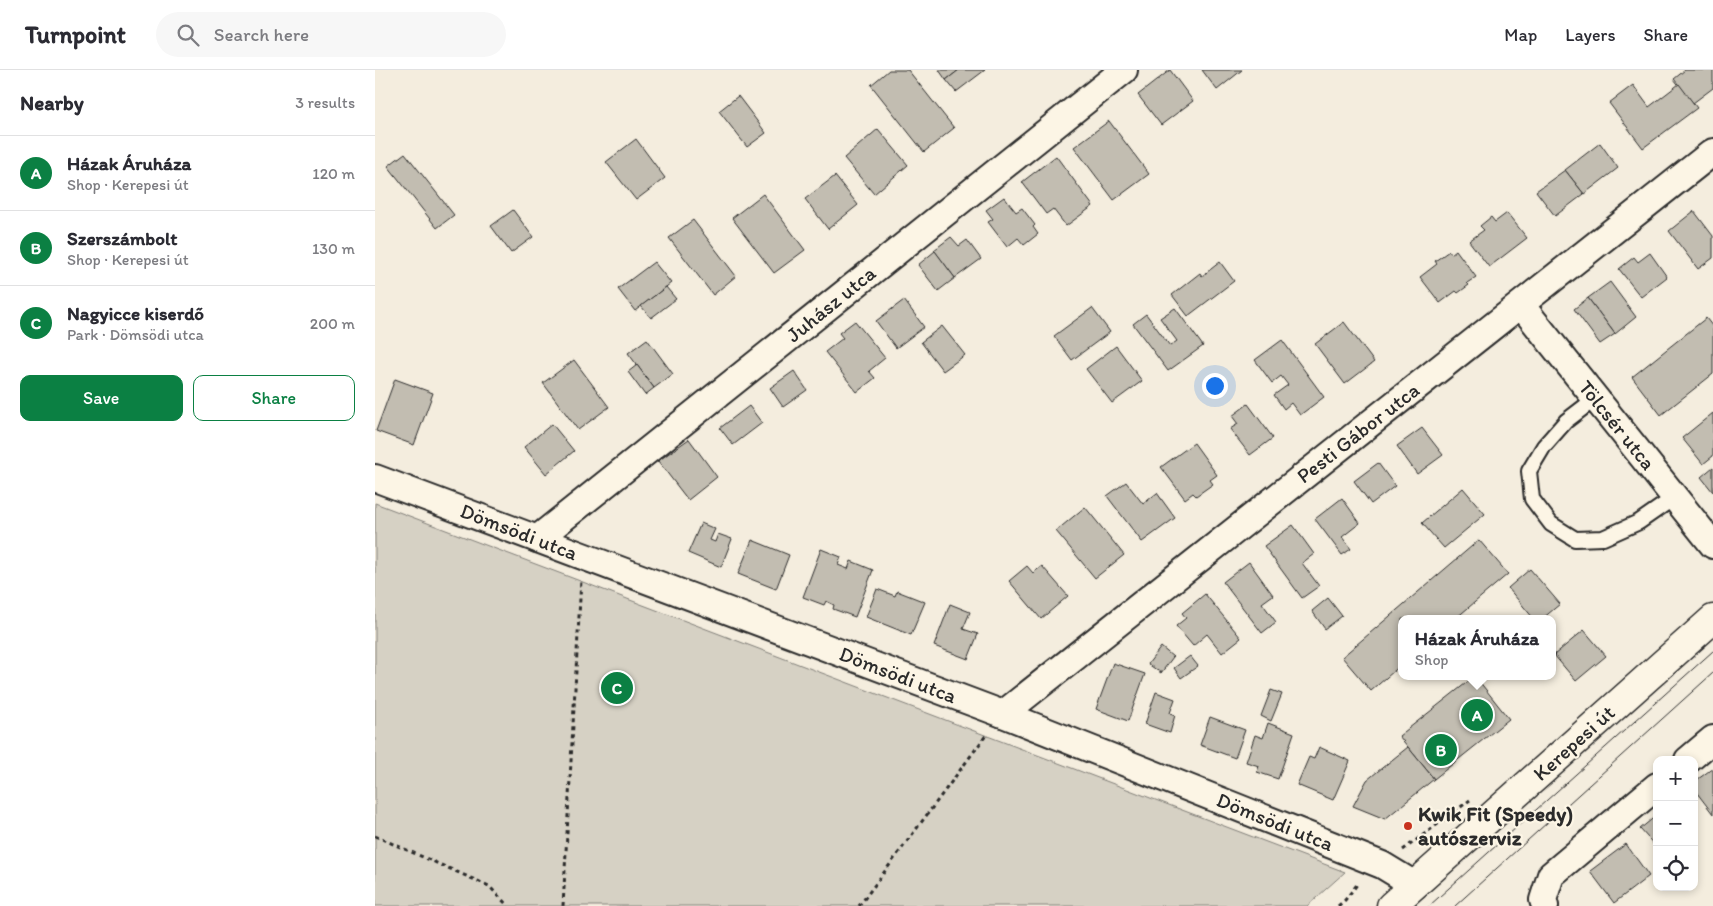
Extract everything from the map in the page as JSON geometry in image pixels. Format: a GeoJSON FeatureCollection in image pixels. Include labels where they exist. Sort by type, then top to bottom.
{"type":"FeatureCollection","features":[{"type":"Feature","properties":{"kind":"main road","name":"Kerepesi út"},"geometry":{"type":"LineString","coordinates":[[1391,906],[1713,619]]}},
{"type":"Feature","properties":{"kind":"street","name":"Juhász utca"},"geometry":{"type":"LineString","coordinates":[[537,539],[1125,70]]}},
{"type":"Feature","properties":{"kind":"street","name":"Pesti Gábor utca"},"geometry":{"type":"LineString","coordinates":[[1003,714],[1713,152]]}},
{"type":"Feature","properties":{"kind":"street","name":"Tölcsér utca"},"geometry":{"type":"LineString","coordinates":[[1521,305],[1713,545]]}},
{"type":"Feature","properties":{"kind":"street","name":"Dömsödi utca"},"geometry":{"type":"LineString","coordinates":[[375,478],[1003,714],[1382,865],[1415,885]]}},
{"type":"Feature","properties":{"kind":"street"},"geometry":{"type":"LineString","coordinates":[[1693,756],[1713,739]]}},
{"type":"Feature","properties":{"kind":"street"},"geometry":{"type":"LineString","coordinates":[[1545,906],[1543,900],[1551,875],[1653,789]]}},
{"type":"Feature","properties":{"kind":"lane"},"geometry":{"type":"LineString","coordinates":[[1596,398],[1566,421],[1544,446],[1529,471],[1532,499],[1551,524],[1575,539],[1603,538],[1639,522],[1675,497]]}},
{"type":"Feature","properties":{"kind":"path"},"geometry":{"type":"LineString","coordinates":[[563,906],[583,556]]}},
{"type":"Feature","properties":{"kind":"path"},"geometry":{"type":"LineString","coordinates":[[859,906],[1003,714]]}},
{"type":"Feature","properties":{"kind":"path"},"geometry":{"type":"LineString","coordinates":[[375,836],[489,886],[508,906]]}},
{"type":"Feature","properties":{"kind":"shaded area"},"geometry":{"type":"Polygon","coordinates":[[[375,503],[1345,872],[1307,906],[375,906],[375,503]]]}},
{"type":"Feature","properties":{"kind":"building"},"geometry":{"type":"Polygon","coordinates":[[[889,70],[908,70],[954,128],[924,152],[871,85],[889,70]]]}},
{"type":"Feature","properties":{"kind":"building"},"geometry":{"type":"Polygon","coordinates":[[[939,70],[959,70],[946,80],[939,70]]]}},
{"type":"Feature","properties":{"kind":"building"},"geometry":{"type":"Polygon","coordinates":[[[959,70],[985,70],[956,92],[946,80],[959,70]]]}},
{"type":"Feature","properties":{"kind":"building"},"geometry":{"type":"Polygon","coordinates":[[[1170,70],[1193,101],[1161,125],[1138,95],[1170,70]]]}},
{"type":"Feature","properties":{"kind":"building"},"geometry":{"type":"Polygon","coordinates":[[[1202,70],[1242,70],[1217,90],[1202,70]]]}},
{"type":"Feature","properties":{"kind":"building"},"geometry":{"type":"Polygon","coordinates":[[[1685,70],[1713,70],[1713,88],[1693,103],[1674,79],[1685,70]]]}},
{"type":"Feature","properties":{"kind":"building"},"geometry":{"type":"Polygon","coordinates":[[[1679,84],[1697,108],[1643,148],[1609,103],[1633,85],[1649,107],[1679,84]]]}},
{"type":"Feature","properties":{"kind":"building"},"geometry":{"type":"Polygon","coordinates":[[[738,96],[766,133],[747,147],[719,111],[738,96]]]}},
{"type":"Feature","properties":{"kind":"building"},"geometry":{"type":"Polygon","coordinates":[[[1109,121],[1149,174],[1114,200],[1074,147],[1109,121]]]}},
{"type":"Feature","properties":{"kind":"building"},"geometry":{"type":"Polygon","coordinates":[[[878,129],[908,165],[874,194],[844,158],[878,129]]]}},
{"type":"Feature","properties":{"kind":"building"},"geometry":{"type":"Polygon","coordinates":[[[636,139],[665,178],[636,200],[606,162],[636,139]]]}},
{"type":"Feature","properties":{"kind":"building"},"geometry":{"type":"Polygon","coordinates":[[[1600,143],[1618,168],[1584,194],[1565,170],[1600,143]]]}},
{"type":"Feature","properties":{"kind":"building"},"geometry":{"type":"Polygon","coordinates":[[[405,153],[454,215],[437,228],[388,166],[405,153]]]}},
{"type":"Feature","properties":{"kind":"building"},"geometry":{"type":"Polygon","coordinates":[[[1056,156],[1093,206],[1066,226],[1053,209],[1046,214],[1022,182],[1056,156]]]}},
{"type":"Feature","properties":{"kind":"building"},"geometry":{"type":"Polygon","coordinates":[[[1565,170],[1584,194],[1555,216],[1536,191],[1565,170]]]}},
{"type":"Feature","properties":{"kind":"building"},"geometry":{"type":"Polygon","coordinates":[[[835,176],[858,205],[828,229],[805,199],[835,176]]]}},
{"type":"Feature","properties":{"kind":"building"},"geometry":{"type":"Polygon","coordinates":[[[763,194],[805,250],[774,273],[732,218],[763,194]]]}},
{"type":"Feature","properties":{"kind":"building"},"geometry":{"type":"Polygon","coordinates":[[[1004,197],[1016,212],[1022,208],[1035,225],[1033,227],[1038,234],[1024,245],[1018,238],[1007,247],[988,222],[993,219],[986,210],[1004,197]]]}},
{"type":"Feature","properties":{"kind":"building"},"geometry":{"type":"Polygon","coordinates":[[[513,210],[533,237],[511,253],[491,226],[513,210]]]}},
{"type":"Feature","properties":{"kind":"building"},"geometry":{"type":"Polygon","coordinates":[[[1694,211],[1713,236],[1713,258],[1698,269],[1669,231],[1694,211]]]}},
{"type":"Feature","properties":{"kind":"building"},"geometry":{"type":"Polygon","coordinates":[[[1507,213],[1527,238],[1489,267],[1469,241],[1484,230],[1480,226],[1491,217],[1495,222],[1507,213]]]}},
{"type":"Feature","properties":{"kind":"building"},"geometry":{"type":"Polygon","coordinates":[[[693,220],[736,276],[713,295],[669,238],[693,220]]]}},
{"type":"Feature","properties":{"kind":"building"},"geometry":{"type":"Polygon","coordinates":[[[951,237],[959,246],[967,240],[981,259],[955,278],[934,250],[951,237]]]}},
{"type":"Feature","properties":{"kind":"building"},"geometry":{"type":"Polygon","coordinates":[[[1456,250],[1476,277],[1458,293],[1456,291],[1440,303],[1420,277],[1437,264],[1435,261],[1449,251],[1451,254],[1456,250]]]}},
{"type":"Feature","properties":{"kind":"building"},"geometry":{"type":"Polygon","coordinates":[[[935,251],[955,278],[938,291],[918,265],[935,251]]]}},
{"type":"Feature","properties":{"kind":"building"},"geometry":{"type":"Polygon","coordinates":[[[1650,253],[1667,277],[1641,297],[1619,269],[1634,257],[1638,262],[1650,253]]]}},
{"type":"Feature","properties":{"kind":"building"},"geometry":{"type":"Polygon","coordinates":[[[654,262],[671,283],[635,311],[618,289],[654,262]]]}},
{"type":"Feature","properties":{"kind":"building"},"geometry":{"type":"Polygon","coordinates":[[[1220,262],[1234,281],[1188,316],[1172,295],[1200,273],[1202,276],[1220,262]]]}},
{"type":"Feature","properties":{"kind":"building"},"geometry":{"type":"Polygon","coordinates":[[[1610,282],[1636,317],[1615,334],[1588,298],[1610,282]]]}},
{"type":"Feature","properties":{"kind":"building"},"geometry":{"type":"Polygon","coordinates":[[[666,287],[676,299],[651,318],[641,306],[666,287]]]}},
{"type":"Feature","properties":{"kind":"building"},"geometry":{"type":"Polygon","coordinates":[[[1588,298],[1615,334],[1600,344],[1574,309],[1588,298]]]}},
{"type":"Feature","properties":{"kind":"building"},"geometry":{"type":"Polygon","coordinates":[[[904,300],[924,327],[896,348],[876,321],[904,300]]]}},
{"type":"Feature","properties":{"kind":"building"},"geometry":{"type":"Polygon","coordinates":[[[1092,308],[1110,332],[1072,360],[1054,336],[1092,308]]]}},
{"type":"Feature","properties":{"kind":"building"},"geometry":{"type":"Polygon","coordinates":[[[1175,308],[1203,346],[1168,371],[1133,324],[1146,314],[1170,346],[1177,341],[1160,318],[1175,308]]]}},
{"type":"Feature","properties":{"kind":"building"},"geometry":{"type":"Polygon","coordinates":[[[1706,318],[1713,327],[1713,374],[1661,415],[1632,377],[1706,318]]]}},
{"type":"Feature","properties":{"kind":"building"},"geometry":{"type":"Polygon","coordinates":[[[855,321],[885,358],[869,371],[875,378],[857,392],[825,352],[843,338],[839,333],[855,321]]]}},
{"type":"Feature","properties":{"kind":"building"},"geometry":{"type":"Polygon","coordinates":[[[1344,322],[1374,362],[1345,384],[1315,344],[1344,322]]]}},
{"type":"Feature","properties":{"kind":"building"},"geometry":{"type":"Polygon","coordinates":[[[942,326],[965,355],[943,371],[921,342],[942,326]]]}},
{"type":"Feature","properties":{"kind":"building"},"geometry":{"type":"Polygon","coordinates":[[[647,339],[673,374],[654,388],[628,353],[647,339]]]}},
{"type":"Feature","properties":{"kind":"building"},"geometry":{"type":"Polygon","coordinates":[[[1282,340],[1324,397],[1300,415],[1291,403],[1284,409],[1274,395],[1288,385],[1281,376],[1272,383],[1255,360],[1282,340]]]}},
{"type":"Feature","properties":{"kind":"building"},"geometry":{"type":"Polygon","coordinates":[[[1116,346],[1142,381],[1112,403],[1086,369],[1116,346]]]}},
{"type":"Feature","properties":{"kind":"building"},"geometry":{"type":"Polygon","coordinates":[[[574,360],[609,407],[578,430],[543,383],[574,360]]]}},
{"type":"Feature","properties":{"kind":"building"},"geometry":{"type":"Polygon","coordinates":[[[637,365],[654,388],[645,395],[628,372],[637,365]]]}},
{"type":"Feature","properties":{"kind":"building"},"geometry":{"type":"Polygon","coordinates":[[[794,371],[807,390],[783,407],[770,388],[794,371]]]}},
{"type":"Feature","properties":{"kind":"building"},"geometry":{"type":"Polygon","coordinates":[[[395,379],[433,393],[414,445],[376,431],[395,379]]]}},
{"type":"Feature","properties":{"kind":"building"},"geometry":{"type":"Polygon","coordinates":[[[1248,404],[1273,438],[1250,455],[1230,429],[1238,424],[1232,416],[1248,404]]]}},
{"type":"Feature","properties":{"kind":"building"},"geometry":{"type":"Polygon","coordinates":[[[749,406],[762,423],[733,445],[720,428],[749,406]]]}},
{"type":"Feature","properties":{"kind":"building"},"geometry":{"type":"Polygon","coordinates":[[[1713,413],[1713,456],[1703,464],[1682,438],[1713,413]]]}},
{"type":"Feature","properties":{"kind":"building"},"geometry":{"type":"Polygon","coordinates":[[[552,424],[574,451],[546,474],[524,447],[552,424]]]}},
{"type":"Feature","properties":{"kind":"building"},"geometry":{"type":"Polygon","coordinates":[[[1422,428],[1443,455],[1417,474],[1397,446],[1422,428]]]}},
{"type":"Feature","properties":{"kind":"building"},"geometry":{"type":"Polygon","coordinates":[[[689,439],[717,477],[688,500],[658,461],[689,439]]]}},
{"type":"Feature","properties":{"kind":"building"},"geometry":{"type":"Polygon","coordinates":[[[1194,443],[1217,475],[1210,480],[1213,484],[1196,496],[1193,493],[1185,499],[1161,467],[1194,443]]]}},
{"type":"Feature","properties":{"kind":"building"},"geometry":{"type":"Polygon","coordinates":[[[1378,463],[1395,486],[1371,504],[1354,481],[1378,463]]]}},
{"type":"Feature","properties":{"kind":"building"},"geometry":{"type":"Polygon","coordinates":[[[1713,467],[1713,492],[1701,477],[1713,467]]]}},
{"type":"Feature","properties":{"kind":"building"},"geometry":{"type":"Polygon","coordinates":[[[1126,482],[1143,504],[1157,493],[1175,518],[1142,542],[1107,496],[1126,482]]]}},
{"type":"Feature","properties":{"kind":"building"},"geometry":{"type":"Polygon","coordinates":[[[1463,488],[1485,514],[1444,548],[1422,523],[1463,488]]]}},
{"type":"Feature","properties":{"kind":"building"},"geometry":{"type":"Polygon","coordinates":[[[1342,498],[1360,523],[1342,537],[1351,549],[1342,555],[1315,519],[1342,498]]]}},
{"type":"Feature","properties":{"kind":"building"},"geometry":{"type":"Polygon","coordinates":[[[1085,507],[1124,555],[1095,578],[1056,531],[1085,507]]]}},
{"type":"Feature","properties":{"kind":"building"},"geometry":{"type":"Polygon","coordinates":[[[701,523],[715,529],[710,540],[715,542],[718,534],[732,539],[721,567],[688,553],[701,523]]]}},
{"type":"Feature","properties":{"kind":"building"},"geometry":{"type":"Polygon","coordinates":[[[1293,525],[1314,554],[1302,563],[1319,586],[1302,598],[1264,546],[1293,525]]]}},
{"type":"Feature","properties":{"kind":"building"},"geometry":{"type":"Polygon","coordinates":[[[752,540],[789,555],[776,589],[738,574],[752,540]]]}},
{"type":"Feature","properties":{"kind":"building"},"geometry":{"type":"Polygon","coordinates":[[[1479,540],[1508,574],[1460,615],[1398,615],[1398,667],[1371,691],[1342,657],[1479,540]]]}},
{"type":"Feature","properties":{"kind":"building"},"geometry":{"type":"Polygon","coordinates":[[[821,549],[841,557],[838,565],[848,569],[851,561],[873,570],[855,617],[833,609],[834,605],[826,601],[824,605],[803,597],[821,549]]]}},
{"type":"Feature","properties":{"kind":"building"},"geometry":{"type":"Polygon","coordinates":[[[1249,562],[1273,595],[1262,603],[1276,622],[1262,633],[1223,582],[1249,562]]]}},
{"type":"Feature","properties":{"kind":"building"},"geometry":{"type":"Polygon","coordinates":[[[1027,566],[1033,573],[1042,566],[1068,596],[1041,619],[1009,581],[1027,566]]]}},
{"type":"Feature","properties":{"kind":"building"},"geometry":{"type":"Polygon","coordinates":[[[1530,569],[1560,604],[1547,615],[1531,615],[1508,588],[1530,569]]]}},
{"type":"Feature","properties":{"kind":"building"},"geometry":{"type":"Polygon","coordinates":[[[877,589],[895,596],[897,591],[925,602],[911,635],[866,617],[877,589]]]}},
{"type":"Feature","properties":{"kind":"building"},"geometry":{"type":"Polygon","coordinates":[[[1205,594],[1241,638],[1222,653],[1207,634],[1193,646],[1176,626],[1186,618],[1182,613],[1205,594]]]}},
{"type":"Feature","properties":{"kind":"building"},"geometry":{"type":"Polygon","coordinates":[[[1328,598],[1342,616],[1325,629],[1312,611],[1328,598]]]}},
{"type":"Feature","properties":{"kind":"building"},"geometry":{"type":"Polygon","coordinates":[[[950,604],[970,612],[963,629],[978,634],[968,659],[934,646],[950,604]]]}},
{"type":"Feature","properties":{"kind":"building"},"geometry":{"type":"Polygon","coordinates":[[[1584,630],[1606,656],[1576,681],[1556,657],[1556,653],[1584,630]]]}},
{"type":"Feature","properties":{"kind":"building"},"geometry":{"type":"Polygon","coordinates":[[[1161,647],[1173,657],[1161,673],[1148,664],[1161,647]]]}},
{"type":"Feature","properties":{"kind":"building"},"geometry":{"type":"Polygon","coordinates":[[[1190,656],[1198,666],[1181,678],[1174,668],[1190,656]]]}},
{"type":"Feature","properties":{"kind":"building"},"geometry":{"type":"Polygon","coordinates":[[[1113,663],[1145,674],[1128,721],[1096,709],[1113,663]]]}},
{"type":"Feature","properties":{"kind":"building"},"geometry":{"type":"Polygon","coordinates":[[[1470,680],[1478,680],[1509,719],[1434,779],[1399,736],[1470,680]]]}},
{"type":"Feature","properties":{"kind":"building"},"geometry":{"type":"Polygon","coordinates":[[[1271,690],[1282,694],[1271,721],[1261,716],[1271,690]]]}},
{"type":"Feature","properties":{"kind":"building"},"geometry":{"type":"Polygon","coordinates":[[[1156,692],[1175,699],[1170,713],[1175,715],[1170,733],[1145,724],[1156,692]]]}},
{"type":"Feature","properties":{"kind":"building"},"geometry":{"type":"Polygon","coordinates":[[[1210,717],[1245,730],[1235,758],[1200,745],[1210,717]]]}},
{"type":"Feature","properties":{"kind":"building"},"geometry":{"type":"Polygon","coordinates":[[[1268,723],[1294,733],[1278,779],[1257,772],[1259,766],[1246,762],[1255,735],[1263,738],[1268,723]]]}},
{"type":"Feature","properties":{"kind":"building"},"geometry":{"type":"Polygon","coordinates":[[[1319,747],[1350,761],[1333,800],[1297,785],[1309,757],[1314,759],[1319,747]]]}},
{"type":"Feature","properties":{"kind":"building"},"geometry":{"type":"Polygon","coordinates":[[[1408,747],[1434,779],[1385,819],[1353,806],[1367,780],[1408,747]]]}},
{"type":"Feature","properties":{"kind":"building"},"geometry":{"type":"Polygon","coordinates":[[[1713,768],[1713,814],[1698,794],[1698,779],[1713,768]]]}},
{"type":"Feature","properties":{"kind":"building"},"geometry":{"type":"Polygon","coordinates":[[[1653,818],[1653,844],[1640,829],[1653,818]]]}},
{"type":"Feature","properties":{"kind":"building"},"geometry":{"type":"Polygon","coordinates":[[[1626,844],[1649,876],[1614,903],[1590,871],[1626,844]]]}},
{"type":"Feature","properties":{"kind":"tram line"},"geometry":{"type":"LineString","coordinates":[[1429,906],[1713,651]]}},
{"type":"Feature","properties":{"kind":"tram line"},"geometry":{"type":"LineString","coordinates":[[1455,906],[1713,673]]}},
{"type":"Feature","properties":{"kind":"place","name":"Nagyicce kiserdő"},"geometry":{"type":"Point","coordinates":[617,688]}},
{"type":"Feature","properties":{"kind":"place","name":"Házak Áruháza"},"geometry":{"type":"Point","coordinates":[1477,715]}},
{"type":"Feature","properties":{"kind":"place","name":"Szerszámbolt"},"geometry":{"type":"Point","coordinates":[1441,750]}},
{"type":"Feature","properties":{"kind":"place","name":"Kwik Fit (Speedy) autószerviz"},"geometry":{"type":"Point","coordinates":[1408,826]}}]}
